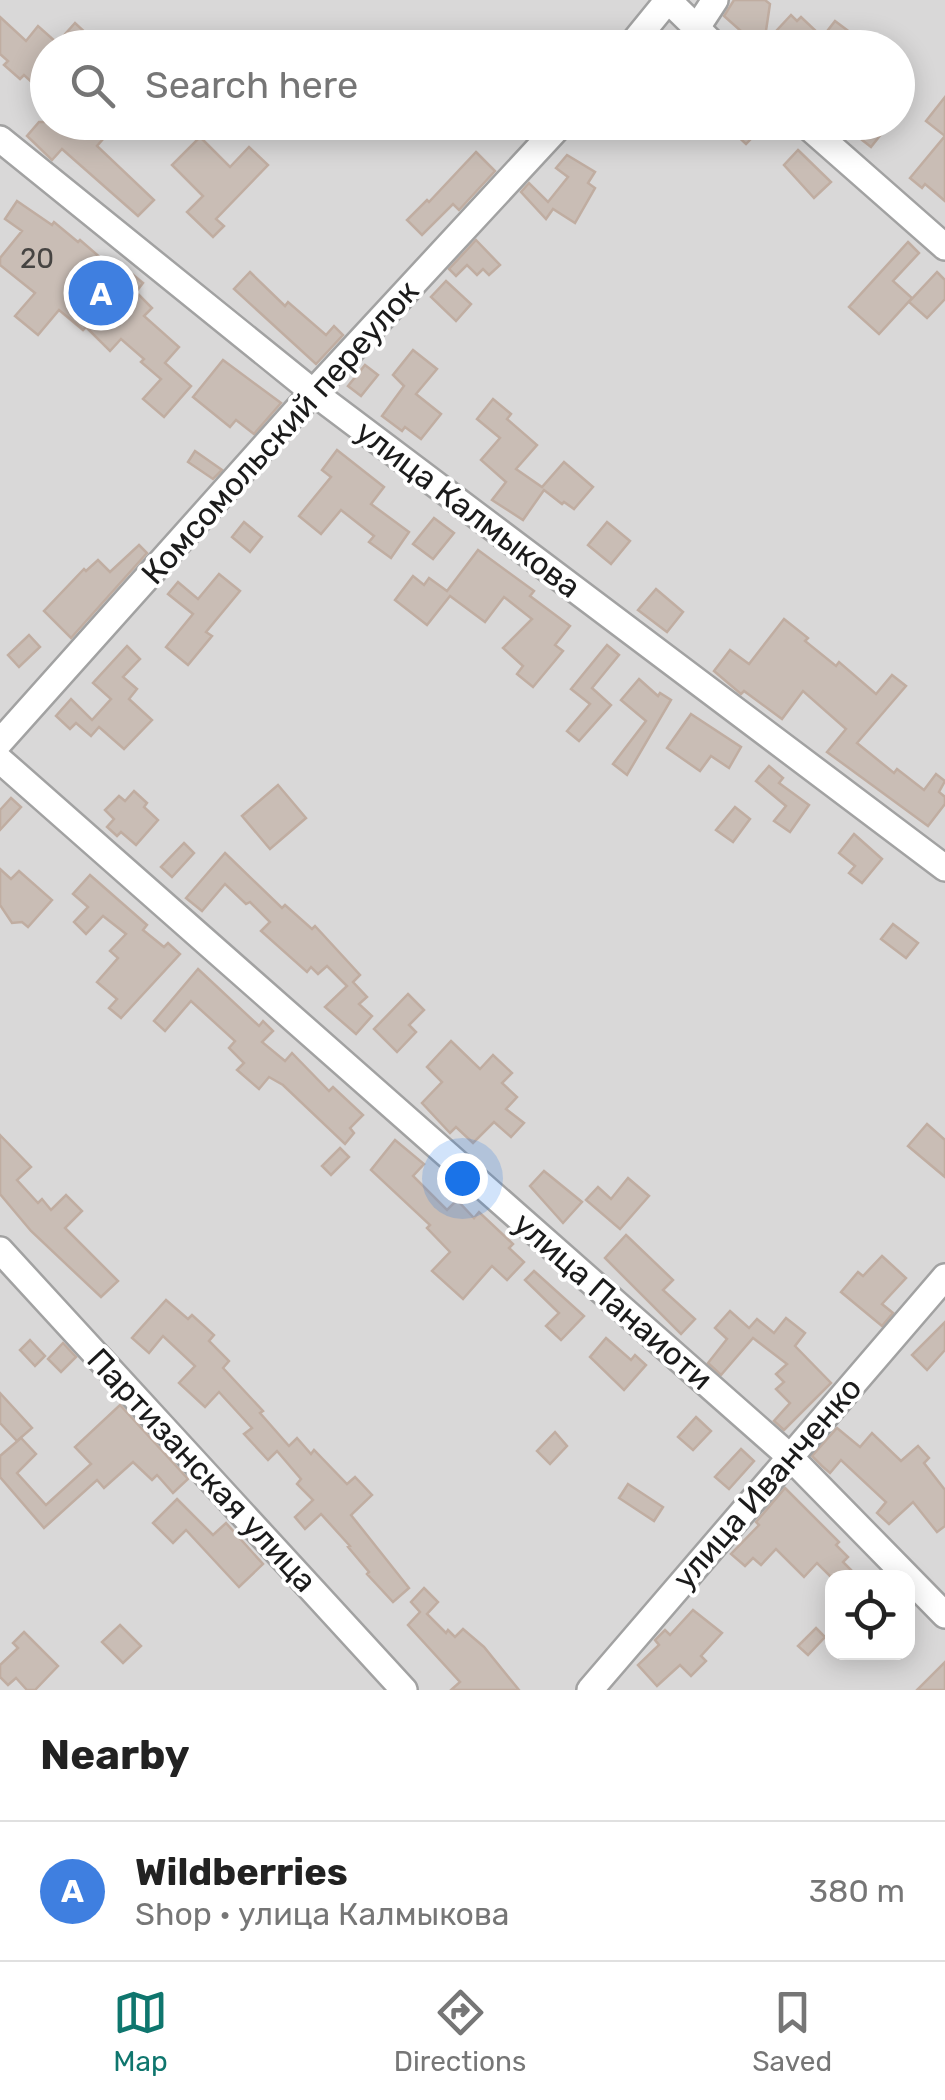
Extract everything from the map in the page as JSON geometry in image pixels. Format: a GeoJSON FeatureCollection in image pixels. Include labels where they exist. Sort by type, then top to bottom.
{"type":"FeatureCollection","features":[{"type":"Feature","properties":{"kind":"street"},"geometry":{"type":"LineString","coordinates":[[644,30],[668,0],[696,29],[715,0]]}},
{"type":"Feature","properties":{"kind":"street","name":"улица Калмыкова"},"geometry":{"type":"LineString","coordinates":[[0,140],[313,392],[945,868]]}},
{"type":"Feature","properties":{"kind":"street","name":"Комсомольский переулок"},"geometry":{"type":"LineString","coordinates":[[0,742],[313,392],[546,140]]}},
{"type":"Feature","properties":{"kind":"street"},"geometry":{"type":"LineString","coordinates":[[823,140],[945,247]]}},
{"type":"Feature","properties":{"kind":"street","name":"улица Панаиоти"},"geometry":{"type":"LineString","coordinates":[[0,760],[789,1456],[945,1615]]}},
{"type":"Feature","properties":{"kind":"street","name":"Партизанская улица"},"geometry":{"type":"LineString","coordinates":[[0,1250],[404,1690]]}},
{"type":"Feature","properties":{"kind":"street","name":"улица Иванченко"},"geometry":{"type":"LineString","coordinates":[[590,1690],[945,1277]]}},
{"type":"Feature","properties":{"kind":"shaded area"},"geometry":{"type":"Polygon","coordinates":[[[0,0],[945,0],[945,1690],[0,1690],[0,0]]]}},
{"type":"Feature","properties":{"kind":"building"},"geometry":{"type":"Polygon","coordinates":[[[734,0],[765,0],[770,4],[766,30],[740,30],[724,16],[734,0]]]}},
{"type":"Feature","properties":{"kind":"building"},"geometry":{"type":"Polygon","coordinates":[[[791,15],[797,21],[801,17],[815,30],[777,30],[791,15]]]}},
{"type":"Feature","properties":{"kind":"building"},"geometry":{"type":"Polygon","coordinates":[[[0,17],[26,41],[30,36],[30,80],[24,75],[20,79],[4,65],[8,61],[0,54],[0,17]]]}},
{"type":"Feature","properties":{"kind":"building"},"geometry":{"type":"Polygon","coordinates":[[[835,21],[847,30],[828,30],[835,21]]]}},
{"type":"Feature","properties":{"kind":"building"},"geometry":{"type":"Polygon","coordinates":[[[945,97],[945,136],[926,121],[945,97]]]}},
{"type":"Feature","properties":{"kind":"building"},"geometry":{"type":"Polygon","coordinates":[[[945,136],[945,201],[925,184],[922,188],[910,178],[945,136]]]}},
{"type":"Feature","properties":{"kind":"building"},"geometry":{"type":"Polygon","coordinates":[[[31,140],[102,140],[97,146],[154,200],[138,216],[62,149],[52,160],[31,140]]]}},
{"type":"Feature","properties":{"kind":"building"},"geometry":{"type":"Polygon","coordinates":[[[197,140],[203,140],[230,167],[249,147],[268,165],[216,219],[224,226],[213,237],[187,212],[203,196],[172,165],[197,140]]]}},
{"type":"Feature","properties":{"kind":"building"},"geometry":{"type":"Polygon","coordinates":[[[798,150],[831,182],[814,198],[784,165],[798,150]]]}},
{"type":"Feature","properties":{"kind":"building"},"geometry":{"type":"Polygon","coordinates":[[[476,152],[495,171],[459,210],[453,204],[422,235],[407,220],[476,152]]]}},
{"type":"Feature","properties":{"kind":"building"},"geometry":{"type":"Polygon","coordinates":[[[567,155],[595,172],[588,183],[595,188],[575,223],[553,209],[546,219],[521,192],[529,183],[548,202],[568,177],[556,168],[567,155]]]}},
{"type":"Feature","properties":{"kind":"building"},"geometry":{"type":"Polygon","coordinates":[[[17,201],[80,240],[110,266],[115,260],[143,283],[136,292],[152,308],[144,316],[179,347],[165,363],[191,386],[164,417],[143,399],[161,379],[121,339],[110,351],[86,327],[83,330],[59,310],[38,335],[15,316],[35,293],[0,265],[0,258],[22,231],[5,219],[17,201]]]}},
{"type":"Feature","properties":{"kind":"building"},"geometry":{"type":"Polygon","coordinates":[[[476,240],[500,265],[489,275],[483,269],[477,275],[467,265],[456,276],[449,269],[476,240]]]}},
{"type":"Feature","properties":{"kind":"building"},"geometry":{"type":"Polygon","coordinates":[[[908,242],[919,253],[893,281],[912,298],[879,334],[849,307],[908,242]]]}},
{"type":"Feature","properties":{"kind":"building"},"geometry":{"type":"Polygon","coordinates":[[[250,272],[285,306],[288,302],[326,335],[334,326],[343,335],[316,364],[234,289],[250,272]]]}},
{"type":"Feature","properties":{"kind":"building"},"geometry":{"type":"Polygon","coordinates":[[[937,272],[945,280],[945,299],[927,318],[909,302],[937,272]]]}},
{"type":"Feature","properties":{"kind":"building"},"geometry":{"type":"Polygon","coordinates":[[[446,281],[471,304],[456,321],[431,297],[446,281]]]}},
{"type":"Feature","properties":{"kind":"building"},"geometry":{"type":"Polygon","coordinates":[[[413,350],[437,369],[416,394],[441,414],[421,439],[382,416],[404,386],[393,375],[413,350]]]}},
{"type":"Feature","properties":{"kind":"building"},"geometry":{"type":"Polygon","coordinates":[[[223,360],[281,403],[254,434],[236,420],[230,427],[193,397],[223,360]]]}},
{"type":"Feature","properties":{"kind":"building"},"geometry":{"type":"Polygon","coordinates":[[[365,365],[378,375],[361,396],[348,386],[365,365]]]}},
{"type":"Feature","properties":{"kind":"building"},"geometry":{"type":"Polygon","coordinates":[[[493,399],[511,414],[507,419],[537,445],[516,469],[542,487],[564,462],[593,487],[574,509],[544,490],[523,520],[492,500],[506,482],[481,460],[500,438],[477,419],[493,399]]]}},
{"type":"Feature","properties":{"kind":"building"},"geometry":{"type":"Polygon","coordinates":[[[337,450],[384,487],[371,504],[409,532],[391,558],[369,542],[374,536],[341,510],[321,534],[299,516],[331,477],[322,470],[337,450]]]}},
{"type":"Feature","properties":{"kind":"building"},"geometry":{"type":"Polygon","coordinates":[[[195,451],[222,470],[213,479],[188,462],[195,451]]]}},
{"type":"Feature","properties":{"kind":"building"},"geometry":{"type":"Polygon","coordinates":[[[434,518],[454,533],[433,559],[413,544],[434,518]]]}},
{"type":"Feature","properties":{"kind":"building"},"geometry":{"type":"Polygon","coordinates":[[[244,522],[262,537],[250,552],[232,537],[244,522]]]}},
{"type":"Feature","properties":{"kind":"building"},"geometry":{"type":"Polygon","coordinates":[[[607,522],[630,541],[611,564],[588,545],[607,522]]]}},
{"type":"Feature","properties":{"kind":"building"},"geometry":{"type":"Polygon","coordinates":[[[139,545],[147,553],[71,638],[44,611],[84,569],[98,560],[110,572],[139,545]]]}},
{"type":"Feature","properties":{"kind":"building"},"geometry":{"type":"Polygon","coordinates":[[[478,550],[534,591],[530,596],[570,626],[555,645],[563,651],[533,687],[517,674],[523,666],[503,648],[532,619],[504,597],[485,622],[450,596],[427,625],[395,600],[413,576],[424,585],[429,578],[447,591],[478,550]]]}},
{"type":"Feature","properties":{"kind":"building"},"geometry":{"type":"Polygon","coordinates":[[[219,574],[240,591],[206,632],[212,636],[188,665],[166,647],[193,614],[168,594],[178,582],[198,599],[219,574]]]}},
{"type":"Feature","properties":{"kind":"building"},"geometry":{"type":"Polygon","coordinates":[[[656,589],[683,612],[667,632],[638,610],[656,589]]]}},
{"type":"Feature","properties":{"kind":"building"},"geometry":{"type":"Polygon","coordinates":[[[784,619],[808,638],[805,641],[836,666],[839,662],[876,694],[892,675],[906,686],[857,743],[894,773],[897,769],[924,790],[936,774],[945,781],[939,792],[945,797],[945,804],[928,826],[827,752],[846,729],[803,691],[782,719],[744,691],[741,694],[714,671],[730,650],[749,664],[784,619]]]}},
{"type":"Feature","properties":{"kind":"building"},"geometry":{"type":"Polygon","coordinates":[[[29,635],[40,647],[19,667],[8,655],[29,635]]]}},
{"type":"Feature","properties":{"kind":"building"},"geometry":{"type":"Polygon","coordinates":[[[607,645],[619,655],[592,688],[611,705],[579,741],[567,731],[590,704],[571,689],[607,645]]]}},
{"type":"Feature","properties":{"kind":"building"},"geometry":{"type":"Polygon","coordinates":[[[127,646],[140,659],[123,677],[137,689],[129,699],[152,720],[124,749],[99,727],[91,736],[76,723],[70,729],[56,716],[71,699],[92,720],[111,699],[93,683],[127,646]]]}},
{"type":"Feature","properties":{"kind":"building"},"geometry":{"type":"Polygon","coordinates":[[[639,679],[658,696],[660,693],[671,700],[627,775],[613,764],[646,721],[621,700],[639,679]]]}},
{"type":"Feature","properties":{"kind":"building"},"geometry":{"type":"Polygon","coordinates":[[[691,714],[741,747],[729,768],[711,756],[700,771],[667,748],[691,714]]]}},
{"type":"Feature","properties":{"kind":"building"},"geometry":{"type":"Polygon","coordinates":[[[769,766],[783,778],[779,783],[809,805],[790,832],[774,821],[786,806],[756,781],[769,766]]]}},
{"type":"Feature","properties":{"kind":"building"},"geometry":{"type":"Polygon","coordinates":[[[278,785],[306,818],[270,849],[242,816],[278,785]]]}},
{"type":"Feature","properties":{"kind":"building"},"geometry":{"type":"Polygon","coordinates":[[[134,791],[158,820],[136,845],[121,832],[117,836],[107,827],[114,819],[105,810],[119,796],[125,801],[134,791]]]}},
{"type":"Feature","properties":{"kind":"building"},"geometry":{"type":"Polygon","coordinates":[[[11,798],[21,807],[0,830],[0,810],[11,798]]]}},
{"type":"Feature","properties":{"kind":"building"},"geometry":{"type":"Polygon","coordinates":[[[735,807],[750,819],[733,842],[716,830],[735,807]]]}},
{"type":"Feature","properties":{"kind":"building"},"geometry":{"type":"Polygon","coordinates":[[[854,834],[882,859],[862,883],[849,873],[855,866],[839,853],[854,834]]]}},
{"type":"Feature","properties":{"kind":"building"},"geometry":{"type":"Polygon","coordinates":[[[184,843],[194,853],[172,877],[161,867],[184,843]]]}},
{"type":"Feature","properties":{"kind":"building"},"geometry":{"type":"Polygon","coordinates":[[[225,853],[282,908],[285,905],[312,929],[315,926],[360,975],[353,982],[367,997],[359,1004],[372,1016],[356,1034],[325,1007],[347,986],[327,966],[318,974],[311,967],[307,972],[261,931],[270,922],[250,902],[246,904],[225,884],[202,911],[186,898],[225,853]]]}},
{"type":"Feature","properties":{"kind":"building"},"geometry":{"type":"Polygon","coordinates":[[[0,869],[11,879],[19,871],[52,900],[28,927],[22,922],[12,923],[0,905],[0,869]]]}},
{"type":"Feature","properties":{"kind":"building"},"geometry":{"type":"Polygon","coordinates":[[[90,875],[147,925],[143,930],[180,954],[121,1018],[109,1008],[117,999],[97,982],[118,958],[110,951],[126,934],[103,916],[86,934],[74,922],[88,907],[73,894],[90,875]]]}},
{"type":"Feature","properties":{"kind":"building"},"geometry":{"type":"Polygon","coordinates":[[[893,924],[918,943],[906,958],[881,939],[893,924]]]}},
{"type":"Feature","properties":{"kind":"building"},"geometry":{"type":"Polygon","coordinates":[[[198,969],[259,1026],[263,1021],[273,1031],[262,1042],[285,1061],[292,1053],[329,1091],[333,1087],[363,1115],[350,1128],[354,1133],[345,1144],[283,1085],[269,1077],[259,1089],[237,1070],[244,1063],[229,1048],[235,1041],[191,1001],[165,1031],[154,1021],[198,969]]]}},
{"type":"Feature","properties":{"kind":"building"},"geometry":{"type":"Polygon","coordinates":[[[408,994],[424,1010],[409,1025],[416,1032],[397,1052],[374,1029],[408,994]]]}},
{"type":"Feature","properties":{"kind":"building"},"geometry":{"type":"Polygon","coordinates":[[[451,1041],[480,1069],[493,1055],[512,1073],[502,1083],[517,1097],[506,1109],[524,1123],[511,1137],[494,1122],[473,1143],[456,1127],[450,1133],[422,1103],[442,1082],[427,1067],[451,1041]]]}},
{"type":"Feature","properties":{"kind":"building"},"geometry":{"type":"Polygon","coordinates":[[[927,1124],[945,1140],[945,1177],[908,1146],[927,1124]]]}},
{"type":"Feature","properties":{"kind":"building"},"geometry":{"type":"Polygon","coordinates":[[[0,1135],[31,1167],[17,1180],[38,1203],[42,1199],[51,1210],[66,1195],[82,1211],[65,1228],[118,1281],[101,1297],[31,1231],[0,1194],[0,1135]]]}},
{"type":"Feature","properties":{"kind":"building"},"geometry":{"type":"Polygon","coordinates":[[[395,1140],[424,1164],[413,1176],[447,1210],[457,1200],[474,1218],[479,1212],[513,1244],[509,1248],[524,1262],[507,1280],[492,1266],[463,1299],[432,1271],[450,1252],[427,1228],[430,1225],[371,1170],[395,1140]]]}},
{"type":"Feature","properties":{"kind":"building"},"geometry":{"type":"Polygon","coordinates":[[[340,1148],[349,1157],[331,1175],[322,1166],[340,1148]]]}},
{"type":"Feature","properties":{"kind":"building"},"geometry":{"type":"Polygon","coordinates":[[[544,1171],[582,1202],[563,1223],[530,1186],[544,1171]]]}},
{"type":"Feature","properties":{"kind":"building"},"geometry":{"type":"Polygon","coordinates":[[[628,1178],[649,1196],[620,1229],[586,1200],[598,1187],[611,1199],[628,1178]]]}},
{"type":"Feature","properties":{"kind":"building"},"geometry":{"type":"Polygon","coordinates":[[[626,1235],[673,1280],[663,1290],[695,1319],[681,1334],[605,1258],[626,1235]]]}},
{"type":"Feature","properties":{"kind":"building"},"geometry":{"type":"Polygon","coordinates":[[[882,1256],[906,1278],[882,1304],[893,1313],[882,1326],[841,1292],[858,1272],[863,1276],[882,1256]]]}},
{"type":"Feature","properties":{"kind":"building"},"geometry":{"type":"Polygon","coordinates":[[[534,1271],[584,1316],[561,1340],[546,1326],[559,1313],[525,1280],[534,1271]]]}},
{"type":"Feature","properties":{"kind":"building"},"geometry":{"type":"Polygon","coordinates":[[[166,1300],[188,1319],[192,1315],[214,1335],[209,1341],[229,1361],[223,1368],[289,1446],[297,1438],[347,1484],[355,1477],[372,1495],[351,1515],[409,1588],[393,1602],[321,1514],[305,1529],[295,1517],[313,1500],[297,1484],[301,1479],[277,1451],[268,1460],[244,1434],[252,1428],[219,1392],[205,1407],[179,1383],[195,1366],[163,1336],[149,1353],[132,1338],[166,1300]]]}},
{"type":"Feature","properties":{"kind":"building"},"geometry":{"type":"Polygon","coordinates":[[[730,1311],[749,1328],[757,1319],[774,1333],[786,1318],[805,1333],[795,1346],[831,1383],[784,1430],[774,1421],[790,1403],[776,1389],[784,1382],[776,1374],[787,1364],[753,1338],[721,1375],[708,1363],[727,1339],[715,1328],[730,1311]]]}},
{"type":"Feature","properties":{"kind":"building"},"geometry":{"type":"Polygon","coordinates":[[[945,1322],[945,1350],[927,1370],[912,1355],[945,1322]]]}},
{"type":"Feature","properties":{"kind":"building"},"geometry":{"type":"Polygon","coordinates":[[[606,1338],[631,1360],[635,1355],[646,1365],[624,1390],[590,1357],[606,1338]]]}},
{"type":"Feature","properties":{"kind":"building"},"geometry":{"type":"Polygon","coordinates":[[[30,1340],[45,1356],[35,1366],[20,1350],[30,1340]]]}},
{"type":"Feature","properties":{"kind":"building"},"geometry":{"type":"Polygon","coordinates":[[[63,1343],[76,1357],[61,1372],[48,1359],[63,1343]]]}},
{"type":"Feature","properties":{"kind":"building"},"geometry":{"type":"Polygon","coordinates":[[[0,1393],[32,1428],[17,1441],[0,1423],[0,1393]]]}},
{"type":"Feature","properties":{"kind":"building"},"geometry":{"type":"Polygon","coordinates":[[[120,1405],[188,1479],[173,1493],[157,1475],[152,1480],[133,1462],[104,1488],[97,1480],[44,1528],[0,1477],[0,1456],[21,1438],[36,1454],[17,1473],[46,1505],[91,1464],[75,1447],[120,1405]]]}},
{"type":"Feature","properties":{"kind":"building"},"geometry":{"type":"Polygon","coordinates":[[[696,1417],[711,1431],[693,1450],[678,1437],[696,1417]]]}},
{"type":"Feature","properties":{"kind":"building"},"geometry":{"type":"Polygon","coordinates":[[[837,1428],[860,1447],[872,1433],[901,1461],[918,1446],[929,1458],[924,1463],[945,1490],[945,1526],[937,1532],[913,1502],[889,1524],[877,1513],[886,1502],[841,1460],[830,1473],[822,1466],[812,1456],[837,1428]]]}},
{"type":"Feature","properties":{"kind":"building"},"geometry":{"type":"Polygon","coordinates":[[[555,1432],[567,1446],[550,1464],[537,1451],[555,1432]]]}},
{"type":"Feature","properties":{"kind":"building"},"geometry":{"type":"Polygon","coordinates":[[[741,1449],[754,1461],[729,1489],[715,1477],[741,1449]]]}},
{"type":"Feature","properties":{"kind":"building"},"geometry":{"type":"Polygon","coordinates":[[[628,1484],[663,1507],[654,1521],[619,1498],[628,1484]]]}},
{"type":"Feature","properties":{"kind":"building"},"geometry":{"type":"Polygon","coordinates":[[[785,1488],[839,1542],[836,1545],[848,1557],[843,1562],[851,1570],[825,1571],[817,1563],[804,1577],[776,1549],[761,1565],[753,1558],[745,1566],[731,1554],[759,1525],[756,1522],[785,1488]]]}},
{"type":"Feature","properties":{"kind":"building"},"geometry":{"type":"Polygon","coordinates":[[[177,1499],[213,1535],[226,1523],[263,1564],[239,1587],[186,1530],[173,1543],[153,1523],[177,1499]]]}},
{"type":"Feature","properties":{"kind":"building"},"geometry":{"type":"Polygon","coordinates":[[[424,1588],[438,1602],[427,1614],[455,1637],[463,1629],[484,1647],[519,1690],[451,1690],[460,1682],[408,1625],[420,1612],[411,1602],[424,1588]]]}},
{"type":"Feature","properties":{"kind":"building"},"geometry":{"type":"Polygon","coordinates":[[[693,1610],[722,1633],[701,1656],[706,1661],[691,1676],[680,1665],[657,1686],[638,1665],[659,1645],[655,1640],[665,1630],[670,1635],[693,1610]]]}},
{"type":"Feature","properties":{"kind":"building"},"geometry":{"type":"Polygon","coordinates":[[[120,1625],[141,1646],[123,1663],[102,1642],[120,1625]]]}},
{"type":"Feature","properties":{"kind":"building"},"geometry":{"type":"Polygon","coordinates":[[[816,1628],[825,1637],[808,1655],[798,1646],[816,1628]]]}},
{"type":"Feature","properties":{"kind":"building"},"geometry":{"type":"Polygon","coordinates":[[[24,1632],[58,1666],[35,1690],[27,1690],[16,1678],[8,1685],[0,1677],[0,1665],[18,1648],[13,1643],[24,1632]]]}},
{"type":"Feature","properties":{"kind":"building"},"geometry":{"type":"Polygon","coordinates":[[[945,1662],[945,1690],[917,1690],[945,1662]]]}},
{"type":"Feature","properties":{"kind":"place","name":"Wildberries"},"geometry":{"type":"Point","coordinates":[101,293]}}]}
